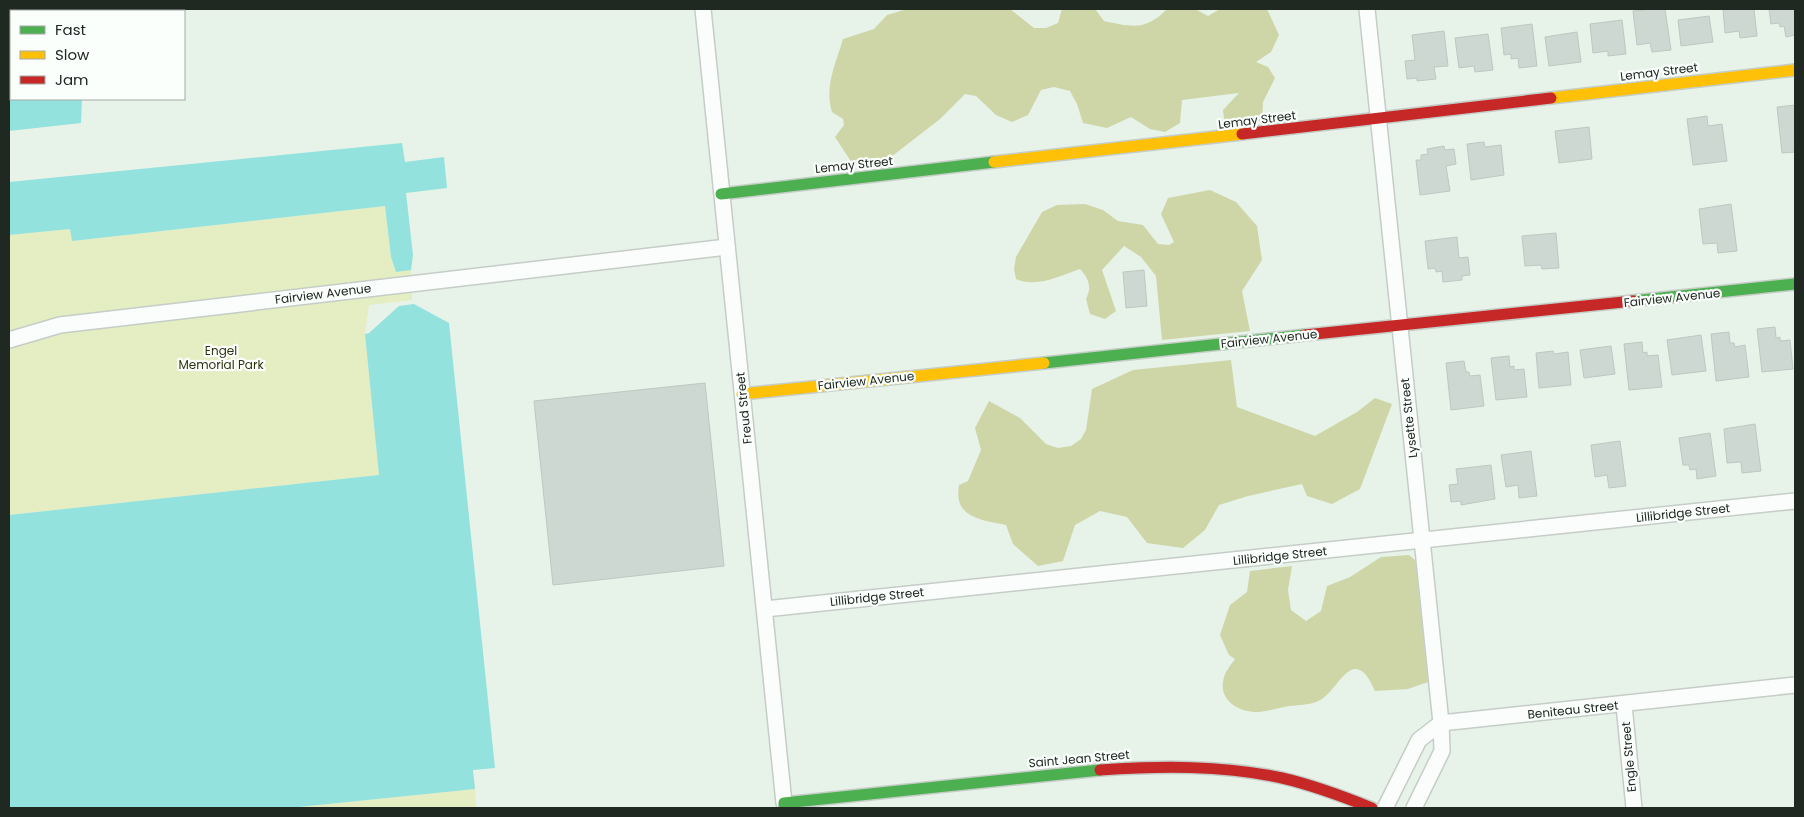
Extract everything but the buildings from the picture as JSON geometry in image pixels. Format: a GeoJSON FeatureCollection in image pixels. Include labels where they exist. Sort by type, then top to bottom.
{"type":"FeatureCollection","features":[{"type":"Feature","properties":{"kind":"street","name":"Freud Street"},"geometry":{"type":"LineString","coordinates":[[703,9],[784,806]]}},
{"type":"Feature","properties":{"kind":"street","name":"Lysette Street"},"geometry":{"type":"LineString","coordinates":[[1367,9],[1441,723]]}},
{"type":"Feature","properties":{"kind":"street","name":"Lemay Street"},"geometry":{"type":"LineString","coordinates":[[721,194],[1795,70]]}},
{"type":"Feature","properties":{"kind":"street","name":"Fairview Avenue"},"geometry":{"type":"LineString","coordinates":[[9,340],[60,325],[727,247]]}},
{"type":"Feature","properties":{"kind":"street","name":"Fairview Avenue"},"geometry":{"type":"LineString","coordinates":[[742,394],[1795,284]]}},
{"type":"Feature","properties":{"kind":"street","name":"Lillibridge Street"},"geometry":{"type":"LineString","coordinates":[[765,609],[1423,542],[1795,501]]}},
{"type":"Feature","properties":{"kind":"street","name":"Beniteau Street"},"geometry":{"type":"LineString","coordinates":[[1441,723],[1795,686]]}},
{"type":"Feature","properties":{"kind":"street","name":"Engle Street"},"geometry":{"type":"LineString","coordinates":[[1624,705],[1634,808]]}},
{"type":"Feature","properties":{"kind":"street"},"geometry":{"type":"LineString","coordinates":[[1385,808],[1419,740],[1441,723]]}},
{"type":"Feature","properties":{"kind":"street"},"geometry":{"type":"LineString","coordinates":[[1414,808],[1442,751],[1441,723]]}},
{"type":"Feature","properties":{"kind":"street","name":"Saint Jean Street"},"geometry":{"type":"LineString","coordinates":[[784,806],[1096,770],[1164,765],[1231,768],[1298,781],[1372,808]]}},
{"type":"Feature","properties":{"kind":"green space"},"geometry":{"type":"Polygon","coordinates":[[[907,9],[1010,9],[1034,28],[1046,28],[1058,23],[1062,9],[1095,9],[1104,21],[1138,26],[1152,21],[1167,9],[1195,9],[1208,16],[1220,9],[1267,9],[1279,35],[1271,52],[1256,62],[1268,67],[1275,78],[1263,102],[1262,121],[1225,126],[1223,110],[1239,93],[1182,100],[1180,123],[1165,132],[1150,129],[1131,117],[1107,128],[1083,123],[1077,104],[1070,91],[1054,87],[1041,90],[1028,115],[1012,122],[996,115],[976,96],[965,94],[940,119],[882,164],[866,167],[852,163],[835,137],[844,125],[843,119],[832,112],[829,93],[832,75],[843,39],[874,29],[887,15],[907,9]]]}},
{"type":"Feature","properties":{"kind":"green space"},"geometry":{"type":"Polygon","coordinates":[[[1210,190],[1236,202],[1257,226],[1262,260],[1242,291],[1250,331],[1162,340],[1156,276],[1141,257],[1124,246],[1102,270],[1116,311],[1105,319],[1090,314],[1086,299],[1089,283],[1080,269],[1040,282],[1016,279],[1014,269],[1016,257],[1042,212],[1057,205],[1085,204],[1103,210],[1118,221],[1143,225],[1158,244],[1169,245],[1174,242],[1161,214],[1168,198],[1210,190]]]}},
{"type":"Feature","properties":{"kind":"green space","name":"Engel Memorial Park"},"geometry":{"type":"Polygon","coordinates":[[[385,206],[391,257],[396,272],[411,270],[412,300],[369,305],[365,334],[379,475],[9,515],[9,235],[70,229],[72,241],[385,206]]]}},
{"type":"Feature","properties":{"kind":"green space"},"geometry":{"type":"Polygon","coordinates":[[[1231,360],[1237,407],[1315,436],[1357,412],[1375,398],[1392,404],[1360,489],[1332,504],[1307,496],[1302,484],[1248,496],[1219,505],[1205,530],[1183,548],[1147,543],[1127,517],[1100,511],[1075,525],[1063,561],[1038,566],[1013,544],[1006,525],[971,516],[960,504],[958,496],[959,485],[968,481],[981,450],[975,428],[989,401],[1020,418],[1046,444],[1058,448],[1071,446],[1081,439],[1086,430],[1092,389],[1133,370],[1231,360]]]}},
{"type":"Feature","properties":{"kind":"green space"},"geometry":{"type":"Polygon","coordinates":[[[1409,555],[1415,560],[1416,565],[1428,682],[1408,689],[1375,691],[1365,674],[1356,669],[1347,673],[1322,699],[1313,703],[1263,712],[1246,711],[1234,705],[1225,696],[1223,682],[1226,673],[1235,659],[1229,655],[1220,635],[1230,605],[1247,592],[1250,571],[1292,566],[1288,590],[1291,610],[1306,621],[1321,611],[1327,586],[1350,577],[1381,557],[1409,555]]]}},
{"type":"Feature","properties":{"kind":"green space"},"geometry":{"type":"Polygon","coordinates":[[[475,789],[476,808],[289,808],[475,789]]]}},
{"type":"Feature","properties":{"kind":"water"},"geometry":{"type":"Polygon","coordinates":[[[9,9],[114,9],[10,10],[10,100],[82,100],[81,123],[9,131],[9,9]]]}},
{"type":"Feature","properties":{"kind":"water"},"geometry":{"type":"Polygon","coordinates":[[[402,143],[405,162],[444,157],[447,188],[406,193],[413,255],[411,270],[396,272],[391,257],[385,206],[72,241],[70,229],[9,235],[9,182],[402,143]]]}},
{"type":"Feature","properties":{"kind":"water"},"geometry":{"type":"Polygon","coordinates":[[[414,304],[449,323],[495,768],[473,770],[475,789],[289,808],[9,808],[9,515],[379,475],[365,334],[369,333],[399,306],[414,304]]]}},
{"type":"Feature","properties":{"kind":"traffic: fast"},"geometry":{"type":"LineString","coordinates":[[721,194],[994,162]]}},
{"type":"Feature","properties":{"kind":"traffic: fast"},"geometry":{"type":"LineString","coordinates":[[1633,301],[1795,284]]}},
{"type":"Feature","properties":{"kind":"traffic: fast"},"geometry":{"type":"LineString","coordinates":[[1044,363],[1305,335]]}},
{"type":"Feature","properties":{"kind":"traffic: fast"},"geometry":{"type":"LineString","coordinates":[[784,808],[784,803],[1100,770]]}},
{"type":"Feature","properties":{"kind":"traffic: slow"},"geometry":{"type":"LineString","coordinates":[[1551,98],[1795,70]]}},
{"type":"Feature","properties":{"kind":"traffic: slow"},"geometry":{"type":"LineString","coordinates":[[994,162],[1242,134]]}},
{"type":"Feature","properties":{"kind":"traffic: slow"},"geometry":{"type":"LineString","coordinates":[[742,394],[1044,363]]}},
{"type":"Feature","properties":{"kind":"traffic: jam"},"geometry":{"type":"LineString","coordinates":[[1242,134],[1551,98]]}},
{"type":"Feature","properties":{"kind":"traffic: jam"},"geometry":{"type":"LineString","coordinates":[[1305,335],[1633,301]]}},
{"type":"Feature","properties":{"kind":"traffic: jam"},"geometry":{"type":"LineString","coordinates":[[1100,770],[1191,768],[1259,774],[1305,784],[1372,808]]}}]}
